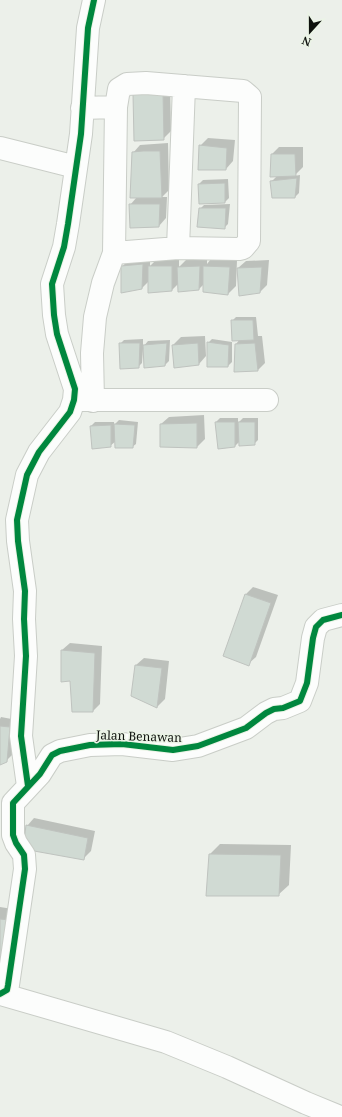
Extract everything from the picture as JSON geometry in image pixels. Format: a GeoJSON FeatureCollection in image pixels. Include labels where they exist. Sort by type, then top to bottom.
{"type":"FeatureCollection","features":[{"type":"Feature","properties":{"kind":"street"},"geometry":{"type":"LineString","coordinates":[[83,400],[75,389],[57,334],[52,284],[64,247],[68,224],[81,134],[88,28],[94,0]]}},
{"type":"Feature","properties":{"kind":"street"},"geometry":{"type":"LineString","coordinates":[[28,786],[21,736],[26,656],[24,619],[25,591],[18,541],[17,520],[27,475],[40,452],[70,412],[83,400],[92,353],[95,317],[103,283],[114,253],[116,107],[119,89],[127,84],[146,83],[243,90],[250,97],[249,241],[243,248],[239,249],[178,248],[114,253]]}},
{"type":"Feature","properties":{"kind":"street"},"geometry":{"type":"LineString","coordinates":[[178,248],[184,86]]}},
{"type":"Feature","properties":{"kind":"street"},"geometry":{"type":"LineString","coordinates":[[82,108],[116,107]]}},
{"type":"Feature","properties":{"kind":"street"},"geometry":{"type":"LineString","coordinates":[[0,148],[76,167]]}},
{"type":"Feature","properties":{"kind":"street"},"geometry":{"type":"LineString","coordinates":[[83,400],[267,400]]}},
{"type":"Feature","properties":{"kind":"street","name":"Jalan Benawan"},"geometry":{"type":"LineString","coordinates":[[0,994],[7,990],[8,986],[25,869],[24,855],[16,843],[13,835],[7,803],[40,774],[52,755],[60,751],[90,745],[122,744],[173,750],[198,746],[246,728],[274,709],[283,708],[300,701],[307,683],[313,638],[316,627],[323,620],[342,615]]}},
{"type":"Feature","properties":{"kind":"street"},"geometry":{"type":"LineString","coordinates":[[0,994],[166,1042],[340,1117]]}},
{"type":"Feature","properties":{"kind":"building"},"geometry":{"type":"Polygon","coordinates":[[[163,93],[164,140],[134,141],[133,94],[163,93]]]}},
{"type":"Feature","properties":{"kind":"building"},"geometry":{"type":"Polygon","coordinates":[[[199,145],[227,148],[226,170],[198,170],[199,145]]]}},
{"type":"Feature","properties":{"kind":"building"},"geometry":{"type":"Polygon","coordinates":[[[160,151],[162,198],[130,198],[132,152],[160,151]]]}},
{"type":"Feature","properties":{"kind":"building"},"geometry":{"type":"Polygon","coordinates":[[[271,154],[295,154],[296,176],[270,177],[271,154]]]}},
{"type":"Feature","properties":{"kind":"building"},"geometry":{"type":"Polygon","coordinates":[[[297,178],[295,198],[272,198],[270,181],[297,178]]]}},
{"type":"Feature","properties":{"kind":"building"},"geometry":{"type":"Polygon","coordinates":[[[225,183],[225,203],[199,204],[198,184],[225,183]]]}},
{"type":"Feature","properties":{"kind":"building"},"geometry":{"type":"Polygon","coordinates":[[[129,204],[160,204],[159,227],[130,228],[129,204]]]}},
{"type":"Feature","properties":{"kind":"building"},"geometry":{"type":"Polygon","coordinates":[[[199,208],[226,208],[225,229],[197,227],[199,208]]]}},
{"type":"Feature","properties":{"kind":"building"},"geometry":{"type":"Polygon","coordinates":[[[143,264],[142,289],[121,293],[121,266],[143,264]]]}},
{"type":"Feature","properties":{"kind":"building"},"geometry":{"type":"Polygon","coordinates":[[[148,266],[172,266],[172,291],[148,293],[148,266]]]}},
{"type":"Feature","properties":{"kind":"building"},"geometry":{"type":"Polygon","coordinates":[[[200,266],[199,290],[178,292],[177,267],[200,266]]]}},
{"type":"Feature","properties":{"kind":"building"},"geometry":{"type":"Polygon","coordinates":[[[203,266],[230,267],[228,295],[203,292],[203,266]]]}},
{"type":"Feature","properties":{"kind":"building"},"geometry":{"type":"Polygon","coordinates":[[[262,267],[260,293],[239,296],[237,268],[262,267]]]}},
{"type":"Feature","properties":{"kind":"building"},"geometry":{"type":"Polygon","coordinates":[[[231,320],[253,320],[254,340],[232,341],[231,320]]]}},
{"type":"Feature","properties":{"kind":"building"},"geometry":{"type":"Polygon","coordinates":[[[207,342],[229,345],[228,367],[207,367],[207,342]]]}},
{"type":"Feature","properties":{"kind":"building"},"geometry":{"type":"Polygon","coordinates":[[[119,343],[140,343],[139,368],[120,369],[119,343]]]}},
{"type":"Feature","properties":{"kind":"building"},"geometry":{"type":"Polygon","coordinates":[[[167,343],[165,366],[144,368],[143,345],[167,343]]]}},
{"type":"Feature","properties":{"kind":"building"},"geometry":{"type":"Polygon","coordinates":[[[198,343],[199,365],[174,368],[172,345],[198,343]]]}},
{"type":"Feature","properties":{"kind":"building"},"geometry":{"type":"Polygon","coordinates":[[[255,343],[258,371],[234,372],[235,344],[255,343]]]}},
{"type":"Feature","properties":{"kind":"building"},"geometry":{"type":"Polygon","coordinates":[[[215,422],[235,422],[235,447],[218,449],[215,422]]]}},
{"type":"Feature","properties":{"kind":"building"},"geometry":{"type":"Polygon","coordinates":[[[238,422],[255,422],[255,445],[239,446],[238,422]]]}},
{"type":"Feature","properties":{"kind":"building"},"geometry":{"type":"Polygon","coordinates":[[[197,423],[197,448],[160,447],[160,424],[197,423]]]}},
{"type":"Feature","properties":{"kind":"building"},"geometry":{"type":"Polygon","coordinates":[[[114,424],[135,425],[133,448],[115,448],[114,424]]]}},
{"type":"Feature","properties":{"kind":"building"},"geometry":{"type":"Polygon","coordinates":[[[111,425],[111,447],[92,449],[90,426],[111,425]]]}},
{"type":"Feature","properties":{"kind":"building"},"geometry":{"type":"Polygon","coordinates":[[[245,594],[271,603],[249,666],[223,656],[245,594]]]}},
{"type":"Feature","properties":{"kind":"building"},"geometry":{"type":"Polygon","coordinates":[[[61,650],[95,653],[93,712],[72,712],[70,681],[61,682],[61,650]]]}},
{"type":"Feature","properties":{"kind":"building"},"geometry":{"type":"Polygon","coordinates":[[[135,665],[162,668],[157,708],[131,696],[135,665]]]}},
{"type":"Feature","properties":{"kind":"building"},"geometry":{"type":"Polygon","coordinates":[[[0,726],[10,727],[7,762],[0,765],[0,726]]]}},
{"type":"Feature","properties":{"kind":"building"},"geometry":{"type":"Polygon","coordinates":[[[26,825],[88,838],[84,860],[23,849],[26,825]]]}},
{"type":"Feature","properties":{"kind":"building"},"geometry":{"type":"Polygon","coordinates":[[[209,854],[281,855],[279,896],[206,896],[209,854]]]}},
{"type":"Feature","properties":{"kind":"building"},"geometry":{"type":"Polygon","coordinates":[[[0,919],[9,920],[0,984],[0,919]]]}},
{"type":"Feature","properties":{"kind":"cycle path"},"geometry":{"type":"LineString","coordinates":[[28,786],[21,736],[26,656],[24,619],[25,591],[18,541],[17,520],[27,475],[39,452],[70,412],[74,400],[75,389],[57,334],[52,284],[64,247],[68,224],[81,134],[88,28],[94,0]]}},
{"type":"Feature","properties":{"kind":"cycle path"},"geometry":{"type":"LineString","coordinates":[[0,994],[7,990],[25,869],[24,855],[16,843],[13,835],[13,803],[40,774],[52,755],[60,751],[90,745],[122,744],[173,750],[198,746],[246,728],[266,713],[300,701],[307,683],[313,638],[316,627],[323,620],[342,615]]}}]}
